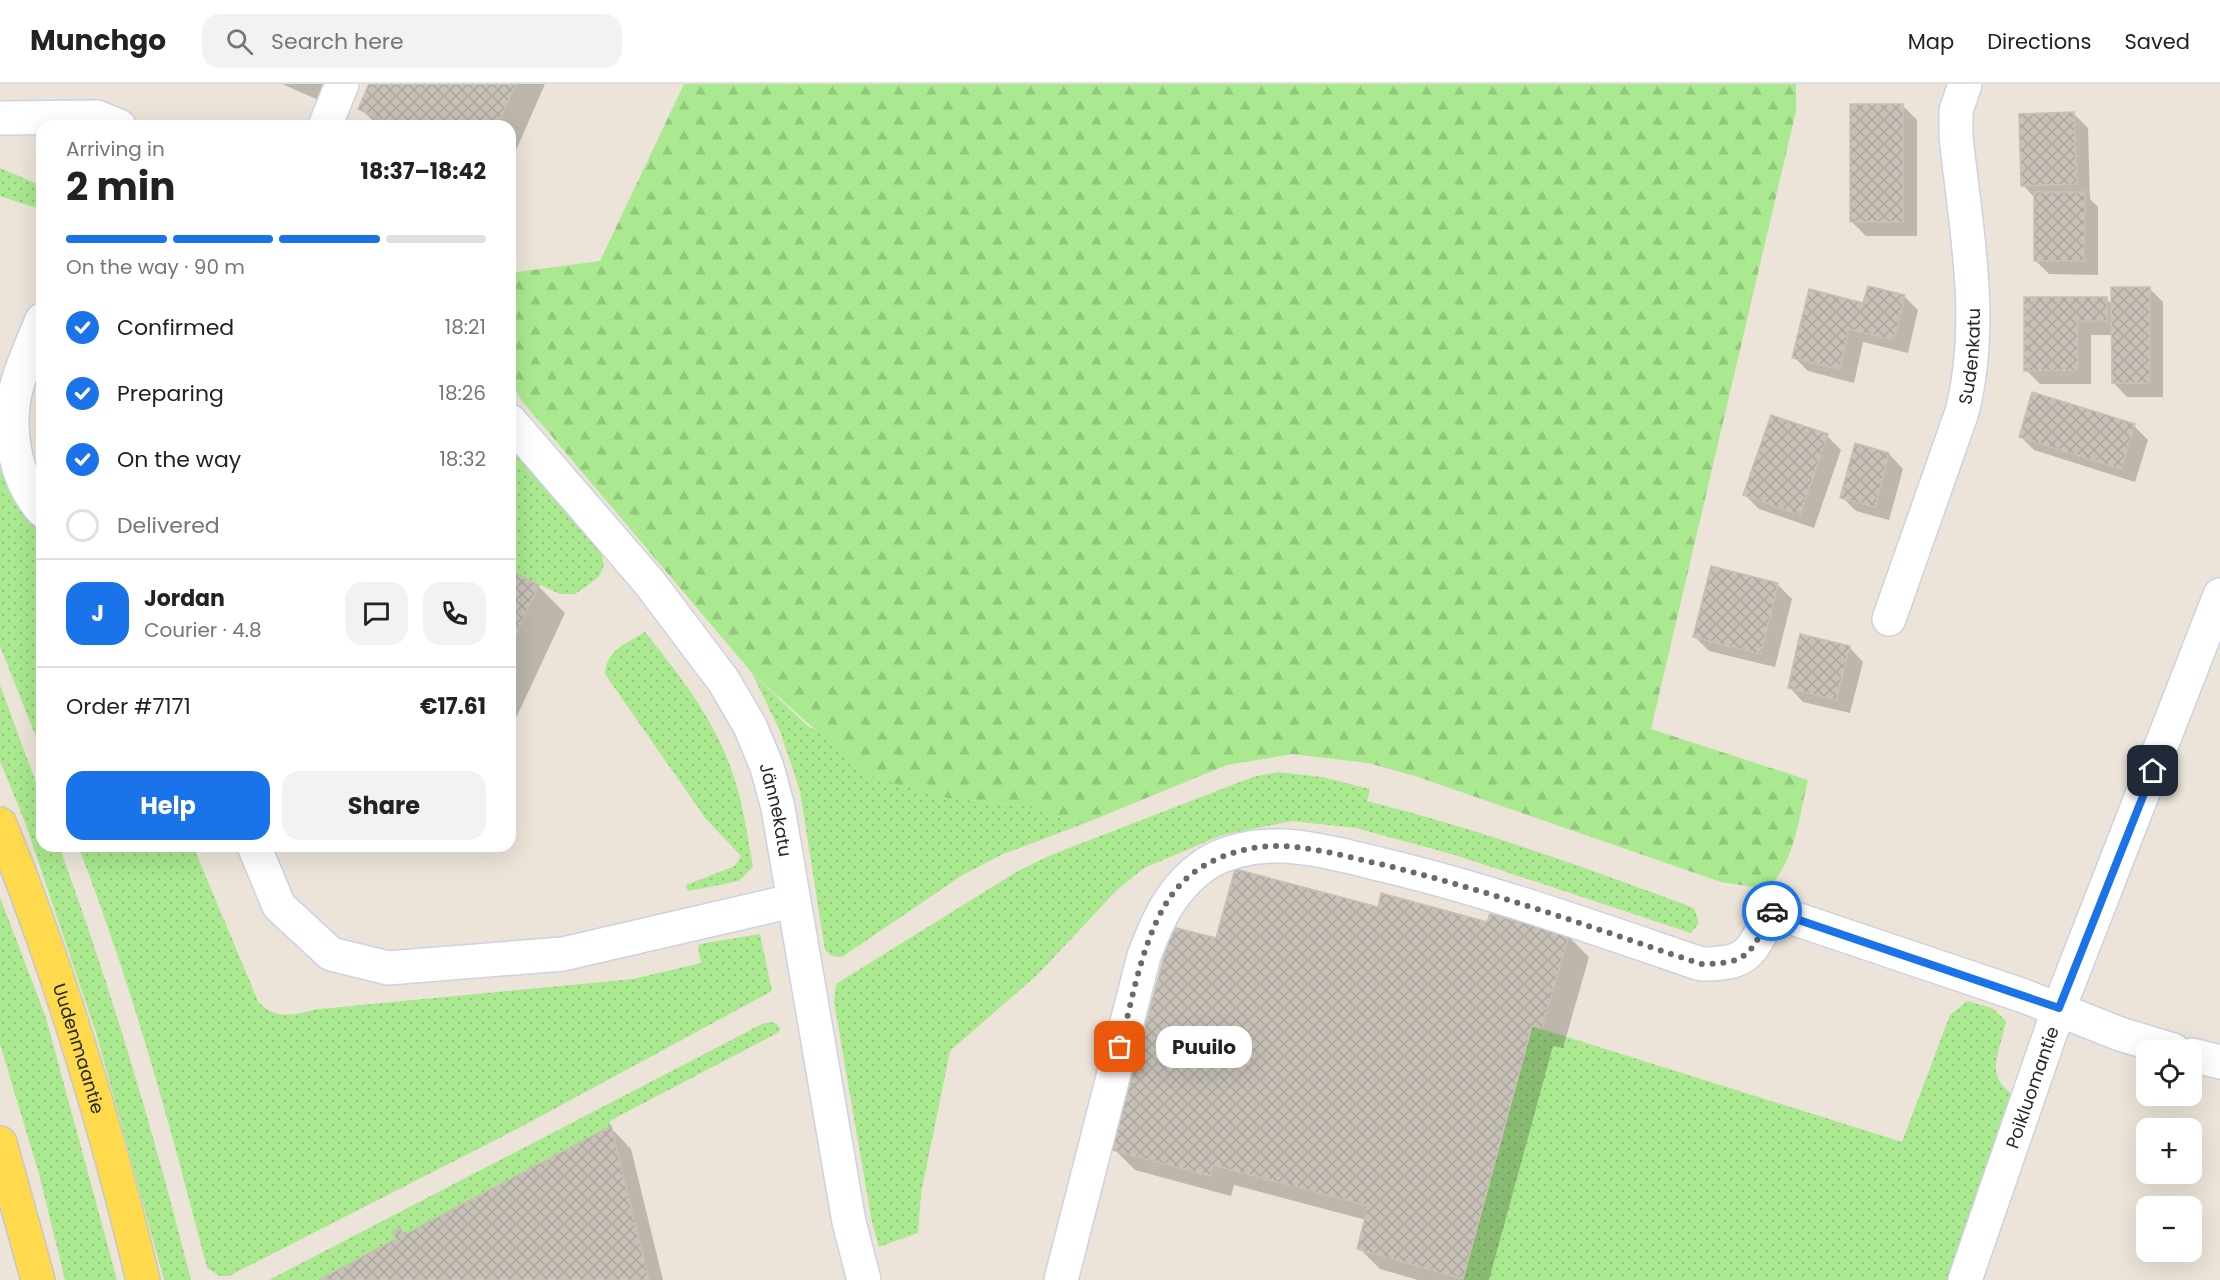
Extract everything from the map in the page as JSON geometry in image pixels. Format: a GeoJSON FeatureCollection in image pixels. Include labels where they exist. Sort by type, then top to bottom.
{"type":"FeatureCollection","features":[{"type":"Feature","properties":{"kind":"main road","name":"Uudenmaantie"},"geometry":{"type":"LineString","coordinates":[[0,824],[20,874],[80,1049],[143,1280]]}},
{"type":"Feature","properties":{"kind":"main road"},"geometry":{"type":"LineString","coordinates":[[0,1143],[38,1280]]}},
{"type":"Feature","properties":{"kind":"street"},"geometry":{"type":"LineString","coordinates":[[327,120],[342,84]]}},
{"type":"Feature","properties":{"kind":"street","name":"Sudenkatu"},"geometry":{"type":"LineString","coordinates":[[1889,619],[1962,412],[1970,380],[1974,307],[1956,137],[1956,111],[1965,84]]}},
{"type":"Feature","properties":{"kind":"street"},"geometry":{"type":"LineString","coordinates":[[0,118],[97,117],[105,120]]}},
{"type":"Feature","properties":{"kind":"street"},"geometry":{"type":"LineString","coordinates":[[36,336],[16,389],[11,430],[20,473],[36,500]]}},
{"type":"Feature","properties":{"kind":"street","name":"Jännekatu"},"geometry":{"type":"LineString","coordinates":[[516,428],[649,582],[723,680],[750,726],[767,767],[778,808],[792,901],[849,1222],[864,1280]]}},
{"type":"Feature","properties":{"kind":"street","name":"Poikluomantie"},"geometry":{"type":"LineString","coordinates":[[1965,1280],[2059,1008],[2220,595]]}},
{"type":"Feature","properties":{"kind":"street"},"geometry":{"type":"LineString","coordinates":[[1061,1280],[1144,956],[1159,917],[1179,886],[1208,863],[1238,851],[1278,846],[1346,856],[1458,882],[1701,964],[1726,964],[1741,960],[1755,944],[1772,910],[2059,1008],[2140,1040]]}},
{"type":"Feature","properties":{"kind":"street"},"geometry":{"type":"LineString","coordinates":[[256,852],[279,906],[332,954],[388,968],[563,954],[792,901]]}},
{"type":"Feature","properties":{"kind":"street"},"geometry":{"type":"LineString","coordinates":[[2202,1058],[2220,1062]]}},
{"type":"Feature","properties":{"kind":"green space"},"geometry":{"type":"Polygon","coordinates":[[[684,84],[1796,84],[1796,111],[1651,729],[1808,780],[1795,838],[1784,866],[1767,889],[1721,882],[1418,777],[1368,763],[1292,754],[1227,765],[1083,824],[1024,806],[948,798],[867,776],[752,673],[516,392],[516,272],[600,261],[684,84]]]}},
{"type":"Feature","properties":{"kind":"green space"},"geometry":{"type":"Polygon","coordinates":[[[0,168],[36,183],[36,208],[0,196],[0,168]]]}},
{"type":"Feature","properties":{"kind":"green space"},"geometry":{"type":"Polygon","coordinates":[[[516,451],[601,550],[604,565],[599,577],[575,594],[560,594],[516,574],[516,451]]]}},
{"type":"Feature","properties":{"kind":"green space"},"geometry":{"type":"Polygon","coordinates":[[[0,460],[11,493],[36,528],[36,737],[0,646],[0,460]]]}},
{"type":"Feature","properties":{"kind":"green space"},"geometry":{"type":"Polygon","coordinates":[[[645,632],[698,702],[728,760],[741,802],[753,867],[739,881],[689,891],[686,888],[686,885],[735,866],[741,856],[706,819],[605,674],[606,666],[613,653],[645,632]]]}},
{"type":"Feature","properties":{"kind":"green space"},"geometry":{"type":"Polygon","coordinates":[[[752,673],[809,727],[948,798],[1024,806],[1083,824],[1001,855],[961,876],[842,957],[832,956],[825,950],[800,791],[780,731],[752,673]]]}},
{"type":"Feature","properties":{"kind":"green space"},"geometry":{"type":"Polygon","coordinates":[[[0,685],[36,783],[36,852],[61,852],[114,1007],[147,1116],[191,1280],[164,1280],[97,1036],[26,825],[0,761],[0,685]]]}},
{"type":"Feature","properties":{"kind":"green space"},"geometry":{"type":"Polygon","coordinates":[[[1278,772],[1322,777],[1370,789],[1367,801],[1491,837],[1654,893],[1694,908],[1699,923],[1691,933],[1455,855],[1356,828],[1292,821],[1222,835],[1144,868],[1117,890],[1037,975],[950,1051],[921,1194],[918,1233],[879,1247],[872,1222],[834,1002],[836,984],[1018,871],[1051,855],[1253,777],[1278,772]]]}},
{"type":"Feature","properties":{"kind":"green space"},"geometry":{"type":"Polygon","coordinates":[[[80,852],[196,852],[258,1001],[272,1012],[286,1015],[320,1009],[633,979],[701,963],[698,947],[700,944],[760,934],[772,991],[519,1128],[229,1276],[220,1276],[207,1268],[133,1002],[80,852]]]}},
{"type":"Feature","properties":{"kind":"green space"},"geometry":{"type":"Polygon","coordinates":[[[0,897],[46,1018],[117,1280],[65,1280],[39,1174],[0,1044],[0,897]]]}},
{"type":"Feature","properties":{"kind":"green space"},"geometry":{"type":"Polygon","coordinates":[[[1967,1001],[1992,1008],[2006,1021],[1997,1055],[1996,1073],[2007,1090],[2018,1098],[1953,1280],[1463,1280],[1532,1026],[1902,1142],[1950,1015],[1967,1001]]]}},
{"type":"Feature","properties":{"kind":"green space"},"geometry":{"type":"Polygon","coordinates":[[[774,1022],[780,1028],[779,1032],[619,1116],[609,1122],[611,1126],[404,1235],[399,1228],[393,1232],[396,1239],[318,1280],[269,1280],[764,1023],[774,1022]]]}},
{"type":"Feature","properties":{"kind":"building"},"geometry":{"type":"Polygon","coordinates":[[[369,84],[516,84],[500,120],[383,120],[358,109],[369,84]]]}},
{"type":"Feature","properties":{"kind":"building"},"geometry":{"type":"Polygon","coordinates":[[[1850,104],[1903,104],[1903,222],[1850,222],[1850,104]]]}},
{"type":"Feature","properties":{"kind":"building"},"geometry":{"type":"Polygon","coordinates":[[[2074,112],[2077,184],[2021,186],[2019,114],[2074,112]]]}},
{"type":"Feature","properties":{"kind":"building"},"geometry":{"type":"Polygon","coordinates":[[[2034,192],[2085,192],[2084,261],[2034,261],[2034,192]]]}},
{"type":"Feature","properties":{"kind":"building"},"geometry":{"type":"Polygon","coordinates":[[[1868,286],[1905,295],[1894,340],[1849,329],[1840,369],[1792,358],[1809,289],[1863,303],[1868,286]]]}},
{"type":"Feature","properties":{"kind":"building"},"geometry":{"type":"Polygon","coordinates":[[[2111,287],[2150,287],[2150,383],[2112,383],[2111,287]]]}},
{"type":"Feature","properties":{"kind":"building"},"geometry":{"type":"Polygon","coordinates":[[[2024,297],[2107,297],[2107,321],[2077,321],[2078,370],[2024,371],[2024,297]]]}},
{"type":"Feature","properties":{"kind":"building"},"geometry":{"type":"Polygon","coordinates":[[[2032,392],[2135,424],[2121,469],[2019,437],[2032,392]]]}},
{"type":"Feature","properties":{"kind":"building"},"geometry":{"type":"Polygon","coordinates":[[[1771,415],[1828,434],[1800,515],[1743,495],[1771,415]]]}},
{"type":"Feature","properties":{"kind":"building"},"geometry":{"type":"Polygon","coordinates":[[[1855,443],[1889,453],[1875,507],[1840,498],[1855,443]]]}},
{"type":"Feature","properties":{"kind":"building"},"geometry":{"type":"Polygon","coordinates":[[[1711,566],[1778,583],[1761,654],[1693,637],[1711,566]]]}},
{"type":"Feature","properties":{"kind":"building"},"geometry":{"type":"Polygon","coordinates":[[[516,574],[539,585],[516,635],[516,574]]]}},
{"type":"Feature","properties":{"kind":"building"},"geometry":{"type":"Polygon","coordinates":[[[1800,634],[1850,646],[1836,700],[1788,688],[1800,634]]]}},
{"type":"Feature","properties":{"kind":"building"},"geometry":{"type":"Polygon","coordinates":[[[1235,869],[1378,907],[1381,893],[1487,922],[1490,914],[1569,935],[1542,1028],[1532,1026],[1463,1279],[1357,1249],[1368,1206],[1213,1165],[1210,1176],[1112,1150],[1172,927],[1216,938],[1235,869]]]}},
{"type":"Feature","properties":{"kind":"building"},"geometry":{"type":"Polygon","coordinates":[[[611,1126],[649,1280],[319,1280],[396,1239],[393,1232],[400,1228],[404,1235],[611,1126]]]}},
{"type":"Feature","properties":{"kind":"way so far"},"geometry":{"type":"LineString","coordinates":[[1120,1047],[1144,956],[1159,917],[1179,886],[1208,863],[1238,851],[1278,846],[1346,856],[1458,882],[1701,964],[1726,964],[1741,960],[1755,944],[1772,911]]}},
{"type":"Feature","properties":{"kind":"place","name":"Puuilo"},"geometry":{"type":"Point","coordinates":[1120,1047]}},
{"type":"Feature","properties":{"kind":"route"},"geometry":{"type":"LineString","coordinates":[[1772,911],[2059,1008],[2153,771]]}}]}
